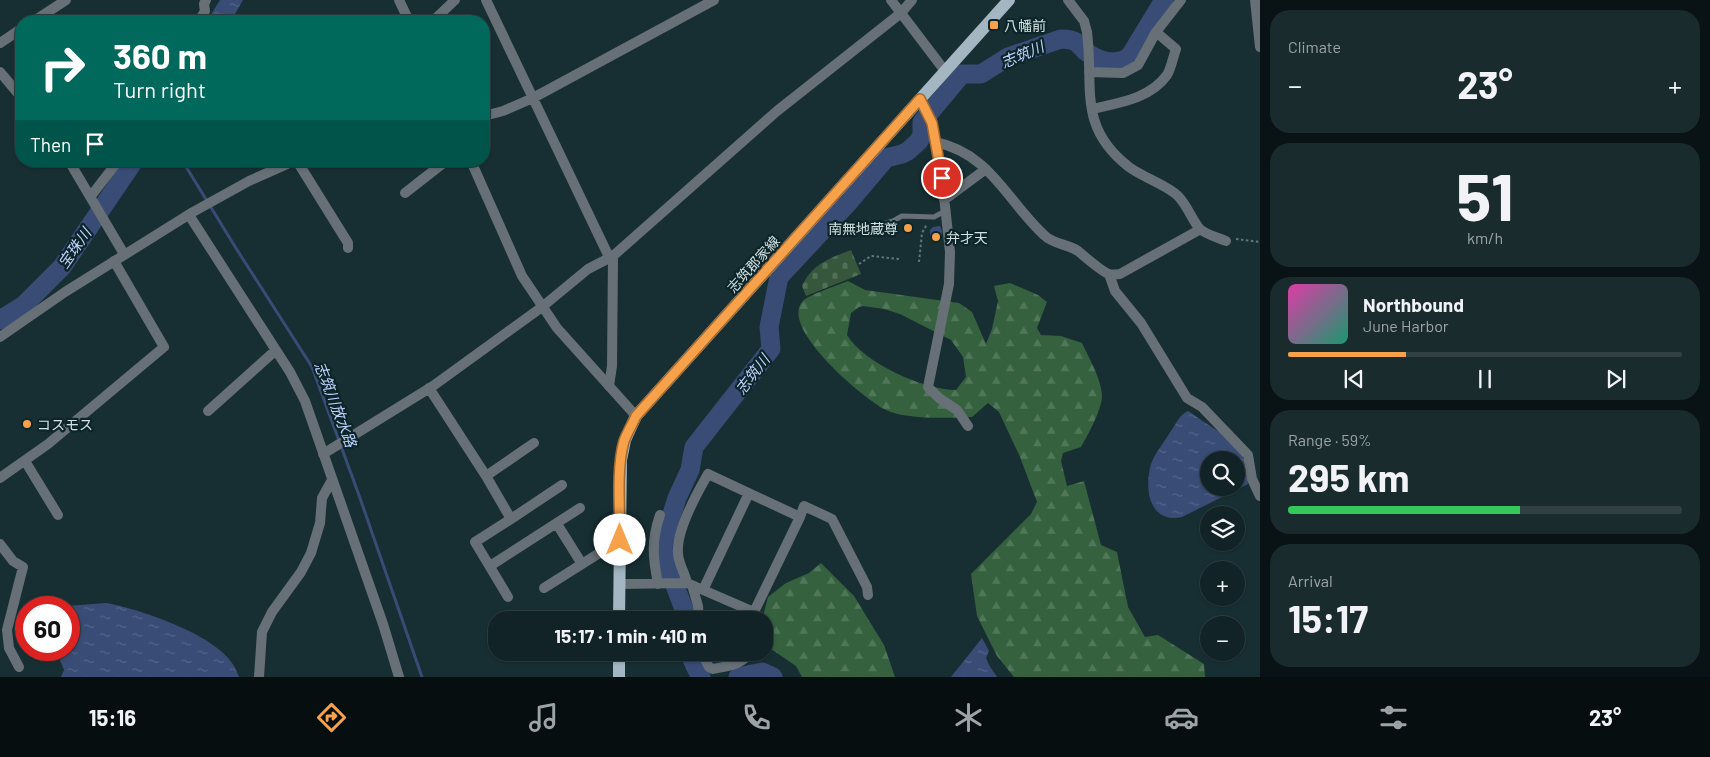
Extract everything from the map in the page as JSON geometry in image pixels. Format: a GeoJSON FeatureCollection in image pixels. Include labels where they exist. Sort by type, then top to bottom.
{"type":"FeatureCollection","features":[{"type":"Feature","properties":{"kind":"main road","name":"志筑郡家線"},"geometry":{"type":"LineString","coordinates":[[620,611],[620,470],[622,451],[628,431],[636,416],[922,103],[945,71],[1009,0]]}},
{"type":"Feature","properties":{"kind":"main road"},"geometry":{"type":"LineString","coordinates":[[619,661],[619,677]]}},
{"type":"Feature","properties":{"kind":"street"},"geometry":{"type":"LineString","coordinates":[[43,15],[66,0]]}},
{"type":"Feature","properties":{"kind":"street"},"geometry":{"type":"LineString","coordinates":[[203,15],[206,0]]}},
{"type":"Feature","properties":{"kind":"street"},"geometry":{"type":"LineString","coordinates":[[399,0],[406,15]]}},
{"type":"Feature","properties":{"kind":"street"},"geometry":{"type":"LineString","coordinates":[[439,15],[455,0]]}},
{"type":"Feature","properties":{"kind":"street"},"geometry":{"type":"LineString","coordinates":[[486,0],[611,257],[612,366],[609,386]]}},
{"type":"Feature","properties":{"kind":"street"},"geometry":{"type":"LineString","coordinates":[[490,114],[504,111],[533,98],[714,0]]}},
{"type":"Feature","properties":{"kind":"street"},"geometry":{"type":"LineString","coordinates":[[891,0],[945,71]]}},
{"type":"Feature","properties":{"kind":"street"},"geometry":{"type":"LineString","coordinates":[[323,454],[474,358],[588,269],[611,257],[777,111],[901,14],[912,0]]}},
{"type":"Feature","properties":{"kind":"street"},"geometry":{"type":"LineString","coordinates":[[1068,0],[1084,21],[1088,41],[1089,96],[1094,118],[1102,138],[1111,151],[1141,176],[1168,188],[1178,196],[1199,230],[1226,241]]}},
{"type":"Feature","properties":{"kind":"street"},"geometry":{"type":"LineString","coordinates":[[1089,67],[1123,73],[1138,65],[1156,32],[1181,0]]}},
{"type":"Feature","properties":{"kind":"street"},"geometry":{"type":"LineString","coordinates":[[1255,0],[1260,47]]}},
{"type":"Feature","properties":{"kind":"street"},"geometry":{"type":"LineString","coordinates":[[1092,109],[1134,99],[1156,86],[1167,74],[1176,49],[1156,32]]}},
{"type":"Feature","properties":{"kind":"street"},"geometry":{"type":"LineString","coordinates":[[0,43],[15,33]]}},
{"type":"Feature","properties":{"kind":"street"},"geometry":{"type":"LineString","coordinates":[[0,72],[15,90]]}},
{"type":"Feature","properties":{"kind":"street"},"geometry":{"type":"LineString","coordinates":[[922,103],[932,123],[950,252],[949,284],[928,386],[929,390],[957,410],[968,426]]}},
{"type":"Feature","properties":{"kind":"street"},"geometry":{"type":"LineString","coordinates":[[935,142],[946,144],[973,158],[1007,191],[1025,216],[1046,237],[1052,242],[1069,245],[1109,274],[1115,291],[1140,323],[1187,398],[1202,406],[1248,455],[1252,479],[1260,496]]}},
{"type":"Feature","properties":{"kind":"street"},"geometry":{"type":"LineString","coordinates":[[73,167],[124,254]]}},
{"type":"Feature","properties":{"kind":"street"},"geometry":{"type":"LineString","coordinates":[[92,199],[114,167]]}},
{"type":"Feature","properties":{"kind":"street"},"geometry":{"type":"LineString","coordinates":[[0,337],[65,292],[191,213],[249,181],[282,167]]}},
{"type":"Feature","properties":{"kind":"street"},"geometry":{"type":"LineString","coordinates":[[300,167],[348,243],[348,248]]}},
{"type":"Feature","properties":{"kind":"street"},"geometry":{"type":"LineString","coordinates":[[405,193],[438,167]]}},
{"type":"Feature","properties":{"kind":"street"},"geometry":{"type":"LineString","coordinates":[[474,167],[522,276],[573,347],[636,416]]}},
{"type":"Feature","properties":{"kind":"street"},"geometry":{"type":"LineString","coordinates":[[944,205],[986,169]]}},
{"type":"Feature","properties":{"kind":"street"},"geometry":{"type":"LineString","coordinates":[[191,213],[290,372],[305,401],[383,624],[399,677]]}},
{"type":"Feature","properties":{"kind":"street"},"geometry":{"type":"LineString","coordinates":[[1109,274],[1120,274],[1199,230]]}},
{"type":"Feature","properties":{"kind":"street"},"geometry":{"type":"LineString","coordinates":[[0,478],[48,444],[164,347],[114,261]]}},
{"type":"Feature","properties":{"kind":"street"},"geometry":{"type":"LineString","coordinates":[[208,411],[276,350]]}},
{"type":"Feature","properties":{"kind":"street"},"geometry":{"type":"LineString","coordinates":[[429,388],[486,476],[511,519]]}},
{"type":"Feature","properties":{"kind":"street"},"geometry":{"type":"LineString","coordinates":[[486,476],[534,443]]}},
{"type":"Feature","properties":{"kind":"street"},"geometry":{"type":"LineString","coordinates":[[25,461],[58,515]]}},
{"type":"Feature","properties":{"kind":"street"},"geometry":{"type":"LineString","coordinates":[[698,611],[678,559],[677,550],[685,520],[708,474],[800,517]]}},
{"type":"Feature","properties":{"kind":"street"},"geometry":{"type":"LineString","coordinates":[[258,677],[262,632],[272,612],[301,572],[311,554],[320,523],[322,498],[332,480]]}},
{"type":"Feature","properties":{"kind":"street"},"geometry":{"type":"LineString","coordinates":[[508,597],[476,542],[562,485]]}},
{"type":"Feature","properties":{"kind":"street"},"geometry":{"type":"LineString","coordinates":[[703,590],[749,493]]}},
{"type":"Feature","properties":{"kind":"street"},"geometry":{"type":"LineString","coordinates":[[756,611],[804,506],[832,519],[867,587],[868,595]]}},
{"type":"Feature","properties":{"kind":"street"},"geometry":{"type":"LineString","coordinates":[[490,566],[580,508]]}},
{"type":"Feature","properties":{"kind":"street"},"geometry":{"type":"LineString","coordinates":[[660,515],[654,531],[653,557],[662,584]]}},
{"type":"Feature","properties":{"kind":"street"},"geometry":{"type":"LineString","coordinates":[[557,524],[582,564]]}},
{"type":"Feature","properties":{"kind":"street"},"geometry":{"type":"LineString","coordinates":[[544,588],[620,540]]}},
{"type":"Feature","properties":{"kind":"street"},"geometry":{"type":"LineString","coordinates":[[0,544],[13,561],[23,567],[7,630],[9,648],[19,666]]}},
{"type":"Feature","properties":{"kind":"street"},"geometry":{"type":"LineString","coordinates":[[620,584],[687,584],[744,611]]}},
{"type":"Feature","properties":{"kind":"street"},"geometry":{"type":"LineString","coordinates":[[706,661],[709,667],[713,669],[743,661]]}},
{"type":"Feature","properties":{"kind":"lane"},"geometry":{"type":"LineString","coordinates":[[866,230],[905,216],[934,217],[944,205]]}},
{"type":"Feature","properties":{"kind":"lane"},"geometry":{"type":"LineString","coordinates":[[886,230],[892,227],[892,222]]}},
{"type":"Feature","properties":{"kind":"path"},"geometry":{"type":"LineString","coordinates":[[919,262],[922,233],[924,227],[934,217]]}},
{"type":"Feature","properties":{"kind":"path"},"geometry":{"type":"LineString","coordinates":[[1226,241],[1234,239],[1260,242]]}},
{"type":"Feature","properties":{"kind":"path"},"geometry":{"type":"LineString","coordinates":[[859,264],[871,256],[899,259]]}},
{"type":"Feature","properties":{"kind":"green space"},"geometry":{"type":"Polygon","coordinates":[[[851,250],[861,274],[806,296],[802,286],[811,272],[829,259],[851,250]]]}},
{"type":"Feature","properties":{"kind":"green space"},"geometry":{"type":"Polygon","coordinates":[[[848,281],[865,290],[959,303],[972,312],[986,344],[992,329],[998,301],[994,286],[1010,283],[1038,295],[1047,302],[1037,328],[1041,335],[1061,336],[1082,343],[1095,369],[1102,397],[1099,409],[1081,447],[1063,453],[1061,461],[1067,486],[1084,481],[1101,545],[1117,552],[1128,607],[1145,637],[1158,635],[1204,664],[1205,677],[1014,677],[997,656],[977,616],[971,574],[1031,514],[1037,502],[1020,457],[999,412],[988,403],[972,417],[927,418],[893,413],[873,402],[826,361],[812,344],[802,327],[798,313],[803,301],[806,299],[848,281]],[[863,306],[851,313],[847,335],[855,345],[881,365],[896,373],[928,385],[956,390],[966,377],[963,357],[951,340],[900,314],[884,309],[863,306]]]}},
{"type":"Feature","properties":{"kind":"green space"},"geometry":{"type":"Polygon","coordinates":[[[821,563],[854,596],[884,645],[895,677],[802,677],[796,666],[773,650],[773,611],[764,611],[768,597],[786,583],[809,573],[821,563]]]}},
{"type":"Feature","properties":{"kind":"water"},"geometry":{"type":"Polygon","coordinates":[[[220,0],[243,0],[234,15],[211,15],[220,0]]]}},
{"type":"Feature","properties":{"kind":"water","name":"宝珠川"},"geometry":{"type":"Polygon","coordinates":[[[121,167],[133,167],[105,210],[100,199],[121,167]]]}},
{"type":"Feature","properties":{"kind":"water"},"geometry":{"type":"Polygon","coordinates":[[[940,226],[942,231],[941,240],[933,242],[930,238],[930,230],[933,227],[940,226]]]}},
{"type":"Feature","properties":{"kind":"water"},"geometry":{"type":"Polygon","coordinates":[[[1188,411],[1222,434],[1238,451],[1200,451],[1200,496],[1224,496],[1204,506],[1200,506],[1200,508],[1182,517],[1171,518],[1162,515],[1156,510],[1152,502],[1149,494],[1149,474],[1155,456],[1183,414],[1188,411]]]}},
{"type":"Feature","properties":{"kind":"water"},"geometry":{"type":"Polygon","coordinates":[[[1245,467],[1248,484],[1245,486],[1245,467]]]}},
{"type":"Feature","properties":{"kind":"water"},"geometry":{"type":"Polygon","coordinates":[[[106,603],[175,624],[209,642],[223,652],[239,677],[61,677],[64,670],[60,661],[80,661],[80,605],[106,603]]]}},
{"type":"Feature","properties":{"kind":"water"},"geometry":{"type":"Polygon","coordinates":[[[982,638],[989,651],[986,658],[997,677],[951,677],[982,638]]]}},
{"type":"Feature","properties":{"kind":"waterway","name":"志筑川"},"geometry":{"type":"LineString","coordinates":[[685,611],[666,562],[663,549],[664,540],[677,498],[690,470],[694,447],[771,349],[769,327],[779,277],[848,203],[886,158],[908,151],[919,141],[922,134],[922,122],[962,74],[981,74],[1008,57],[1061,39],[1074,41],[1085,51],[1101,60],[1113,62],[1125,59],[1130,56],[1164,0]]}},
{"type":"Feature","properties":{"kind":"waterway","name":"宝珠川"},"geometry":{"type":"LineString","coordinates":[[0,320],[24,305],[62,267],[130,167]]}},
{"type":"Feature","properties":{"kind":"waterway","name":"志筑川放水路"},"geometry":{"type":"LineString","coordinates":[[186,167],[312,367],[422,677]]}},
{"type":"Feature","properties":{"kind":"waterway","name":"志筑川"},"geometry":{"type":"LineString","coordinates":[[693,661],[701,677]]}},
{"type":"Feature","properties":{"kind":"waterway","name":"志筑川"},"geometry":{"type":"LineString","coordinates":[[738,677],[762,672],[773,677]]}},
{"type":"Feature","properties":{"kind":"place","name":"八幡前"},"geometry":{"type":"Point","coordinates":[994,25]}},
{"type":"Feature","properties":{"kind":"place","name":"南無地蔵尊"},"geometry":{"type":"Point","coordinates":[908,228]}},
{"type":"Feature","properties":{"kind":"place","name":"弁才天"},"geometry":{"type":"Point","coordinates":[936,237]}},
{"type":"Feature","properties":{"kind":"place","name":"コスモス"},"geometry":{"type":"Point","coordinates":[27,424]}},
{"type":"Feature","properties":{"kind":"route"},"geometry":{"type":"LineString","coordinates":[[620,540],[620,470],[622,451],[628,431],[636,416],[920,99],[932,123],[942,178]]}}]}
